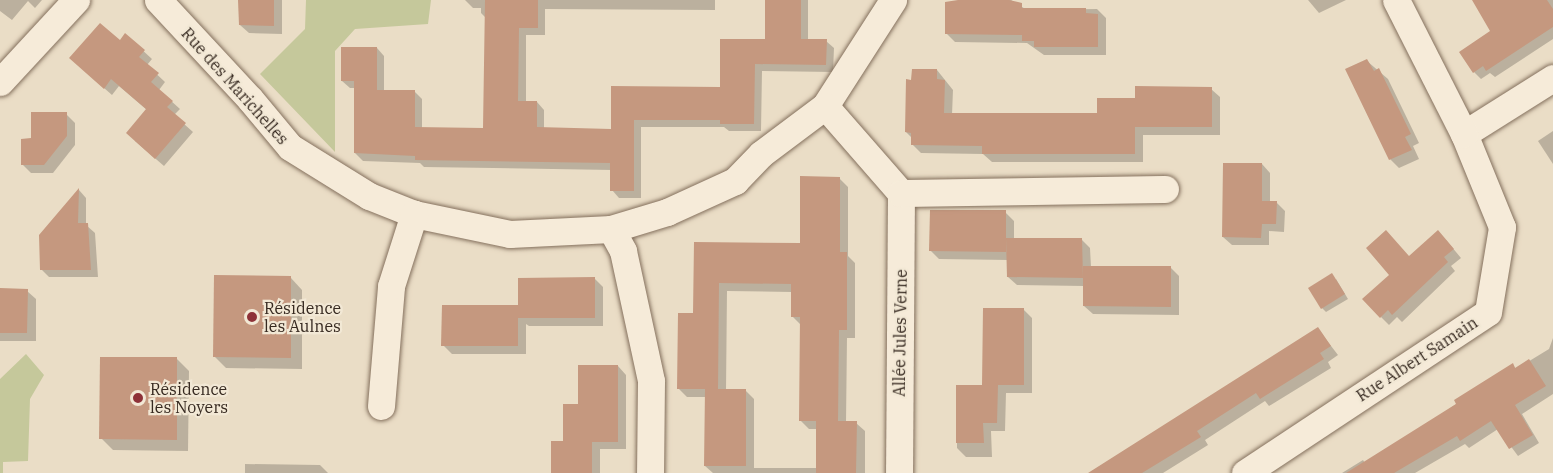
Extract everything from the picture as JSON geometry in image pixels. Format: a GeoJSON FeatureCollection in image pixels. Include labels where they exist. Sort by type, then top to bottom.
{"type":"FeatureCollection","features":[{"type":"Feature","properties":{"kind":"street"},"geometry":{"type":"LineString","coordinates":[[0,82],[76,0]]}},
{"type":"Feature","properties":{"kind":"street","name":"Rue des Marichelles"},"geometry":{"type":"LineString","coordinates":[[158,0],[250,99],[290,147],[369,196],[414,214],[510,234],[611,229],[668,212],[735,181],[761,154],[825,106],[892,0]]}},
{"type":"Feature","properties":{"kind":"street","name":"Rue Albert Samain"},"geometry":{"type":"LineString","coordinates":[[1245,473],[1488,312],[1502,227],[1464,134],[1396,0]]}},
{"type":"Feature","properties":{"kind":"street"},"geometry":{"type":"LineString","coordinates":[[1464,134],[1553,78]]}},
{"type":"Feature","properties":{"kind":"street"},"geometry":{"type":"LineString","coordinates":[[825,106],[901,193],[1164,189]]}},
{"type":"Feature","properties":{"kind":"street","name":"Allée Jules Verne"},"geometry":{"type":"LineString","coordinates":[[898,473],[901,193]]}},
{"type":"Feature","properties":{"kind":"street"},"geometry":{"type":"LineString","coordinates":[[381,406],[391,286],[414,214]]}},
{"type":"Feature","properties":{"kind":"street"},"geometry":{"type":"LineString","coordinates":[[611,229],[623,250],[651,381],[650,473]]}},
{"type":"Feature","properties":{"kind":"green space"},"geometry":{"type":"Polygon","coordinates":[[[306,0],[431,0],[428,24],[355,29],[335,51],[335,152],[260,74],[305,29],[306,0]]]}},
{"type":"Feature","properties":{"kind":"green space"},"geometry":{"type":"Polygon","coordinates":[[[26,354],[44,375],[30,399],[28,461],[3,462],[3,473],[0,473],[0,379],[26,354]]]}},
{"type":"Feature","properties":{"kind":"building"},"geometry":{"type":"Polygon","coordinates":[[[238,0],[274,0],[274,26],[239,25],[238,0]]]}},
{"type":"Feature","properties":{"kind":"building"},"geometry":{"type":"Polygon","coordinates":[[[485,0],[538,0],[538,28],[519,28],[518,101],[537,101],[537,127],[611,129],[611,86],[720,87],[720,39],[765,39],[765,0],[801,0],[801,39],[827,39],[826,65],[755,64],[754,124],[720,124],[720,120],[634,120],[634,191],[610,191],[610,163],[415,160],[415,156],[354,153],[354,81],[341,81],[341,47],[377,47],[377,90],[415,90],[415,127],[483,128],[485,0]]]}},
{"type":"Feature","properties":{"kind":"building"},"geometry":{"type":"Polygon","coordinates":[[[1009,0],[1022,3],[1022,8],[1086,8],[1086,13],[1098,14],[1098,47],[1034,47],[1034,41],[1022,41],[1022,35],[945,34],[945,2],[1009,0]]]}},
{"type":"Feature","properties":{"kind":"building"},"geometry":{"type":"Polygon","coordinates":[[[1472,0],[1547,0],[1553,9],[1553,27],[1486,71],[1483,66],[1473,73],[1459,52],[1490,31],[1472,0]]]}},
{"type":"Feature","properties":{"kind":"building"},"geometry":{"type":"Polygon","coordinates":[[[100,23],[120,40],[125,33],[145,50],[139,57],[159,73],[151,82],[173,101],[167,107],[186,123],[155,159],[126,133],[146,109],[111,79],[104,89],[69,58],[100,23]]]}},
{"type":"Feature","properties":{"kind":"building"},"geometry":{"type":"Polygon","coordinates":[[[1367,59],[1374,71],[1379,68],[1411,134],[1405,137],[1412,150],[1389,160],[1345,69],[1367,59]]]}},
{"type":"Feature","properties":{"kind":"building"},"geometry":{"type":"Polygon","coordinates":[[[912,69],[937,69],[937,79],[945,80],[944,113],[1097,113],[1097,98],[1135,98],[1135,86],[1212,87],[1212,127],[1135,127],[1135,154],[982,154],[982,146],[911,145],[911,133],[905,132],[906,79],[911,80],[912,69]]]}},
{"type":"Feature","properties":{"kind":"building"},"geometry":{"type":"Polygon","coordinates":[[[31,112],[67,112],[67,136],[44,165],[21,165],[21,139],[31,138],[31,112]]]}},
{"type":"Feature","properties":{"kind":"building"},"geometry":{"type":"Polygon","coordinates":[[[1223,163],[1262,163],[1262,201],[1277,201],[1276,224],[1262,224],[1261,238],[1222,237],[1223,163]]]}},
{"type":"Feature","properties":{"kind":"building"},"geometry":{"type":"Polygon","coordinates":[[[800,176],[840,177],[840,252],[847,252],[847,330],[839,330],[838,421],[857,421],[856,473],[816,473],[816,421],[799,421],[800,317],[791,317],[791,284],[719,283],[718,389],[746,389],[746,466],[704,466],[705,389],[677,389],[678,313],[693,313],[694,242],[800,243],[800,176]]]}},
{"type":"Feature","properties":{"kind":"building"},"geometry":{"type":"Polygon","coordinates":[[[79,188],[78,223],[88,223],[91,270],[40,270],[39,235],[79,188]]]}},
{"type":"Feature","properties":{"kind":"building"},"geometry":{"type":"Polygon","coordinates":[[[930,210],[1006,210],[1006,252],[929,251],[930,210]]]}},
{"type":"Feature","properties":{"kind":"building"},"geometry":{"type":"Polygon","coordinates":[[[1386,230],[1409,256],[1438,230],[1454,249],[1444,257],[1448,262],[1392,315],[1388,310],[1380,318],[1362,299],[1389,275],[1366,248],[1386,230]]]}},
{"type":"Feature","properties":{"kind":"building"},"geometry":{"type":"Polygon","coordinates":[[[1006,238],[1082,238],[1083,278],[1007,277],[1006,238]]]}},
{"type":"Feature","properties":{"kind":"building"},"geometry":{"type":"Polygon","coordinates":[[[1083,266],[1171,266],[1171,307],[1083,306],[1083,266]]]}},
{"type":"Feature","properties":{"kind":"building"},"geometry":{"type":"Polygon","coordinates":[[[1332,273],[1345,294],[1321,309],[1308,288],[1332,273]]]}},
{"type":"Feature","properties":{"kind":"building","name":"Résidence les Aulnes"},"geometry":{"type":"Polygon","coordinates":[[[214,275],[291,276],[291,358],[213,357],[214,275]]]}},
{"type":"Feature","properties":{"kind":"building"},"geometry":{"type":"Polygon","coordinates":[[[595,277],[595,318],[518,318],[518,278],[595,277]]]}},
{"type":"Feature","properties":{"kind":"building"},"geometry":{"type":"Polygon","coordinates":[[[0,288],[28,289],[27,333],[0,333],[0,288]]]}},
{"type":"Feature","properties":{"kind":"building"},"geometry":{"type":"Polygon","coordinates":[[[442,305],[518,305],[518,346],[441,346],[442,305]]]}},
{"type":"Feature","properties":{"kind":"building"},"geometry":{"type":"Polygon","coordinates":[[[983,308],[1024,308],[1024,385],[998,385],[997,423],[983,423],[984,443],[956,443],[956,385],[982,385],[983,308]]]}},
{"type":"Feature","properties":{"kind":"building"},"geometry":{"type":"Polygon","coordinates":[[[1318,327],[1331,346],[1320,353],[1324,359],[1260,399],[1256,393],[1197,431],[1201,437],[1142,473],[1088,473],[1318,327]]]}},
{"type":"Feature","properties":{"kind":"building","name":"Résidence les Noyers"},"geometry":{"type":"Polygon","coordinates":[[[100,357],[177,357],[177,440],[99,439],[100,357]]]}},
{"type":"Feature","properties":{"kind":"building"},"geometry":{"type":"Polygon","coordinates":[[[1529,359],[1546,386],[1515,405],[1533,435],[1509,449],[1491,421],[1460,441],[1457,436],[1394,473],[1346,473],[1456,404],[1454,400],[1513,363],[1515,368],[1529,359]]]}},
{"type":"Feature","properties":{"kind":"building"},"geometry":{"type":"Polygon","coordinates":[[[578,365],[618,365],[618,442],[592,442],[592,473],[551,473],[551,441],[563,441],[563,404],[578,404],[578,365]]]}},
{"type":"Feature","properties":{"kind":"place","name":"Résidence les Aulnes"},"geometry":{"type":"Point","coordinates":[252,317]}},
{"type":"Feature","properties":{"kind":"place","name":"Résidence les Noyers"},"geometry":{"type":"Point","coordinates":[138,398]}}]}
